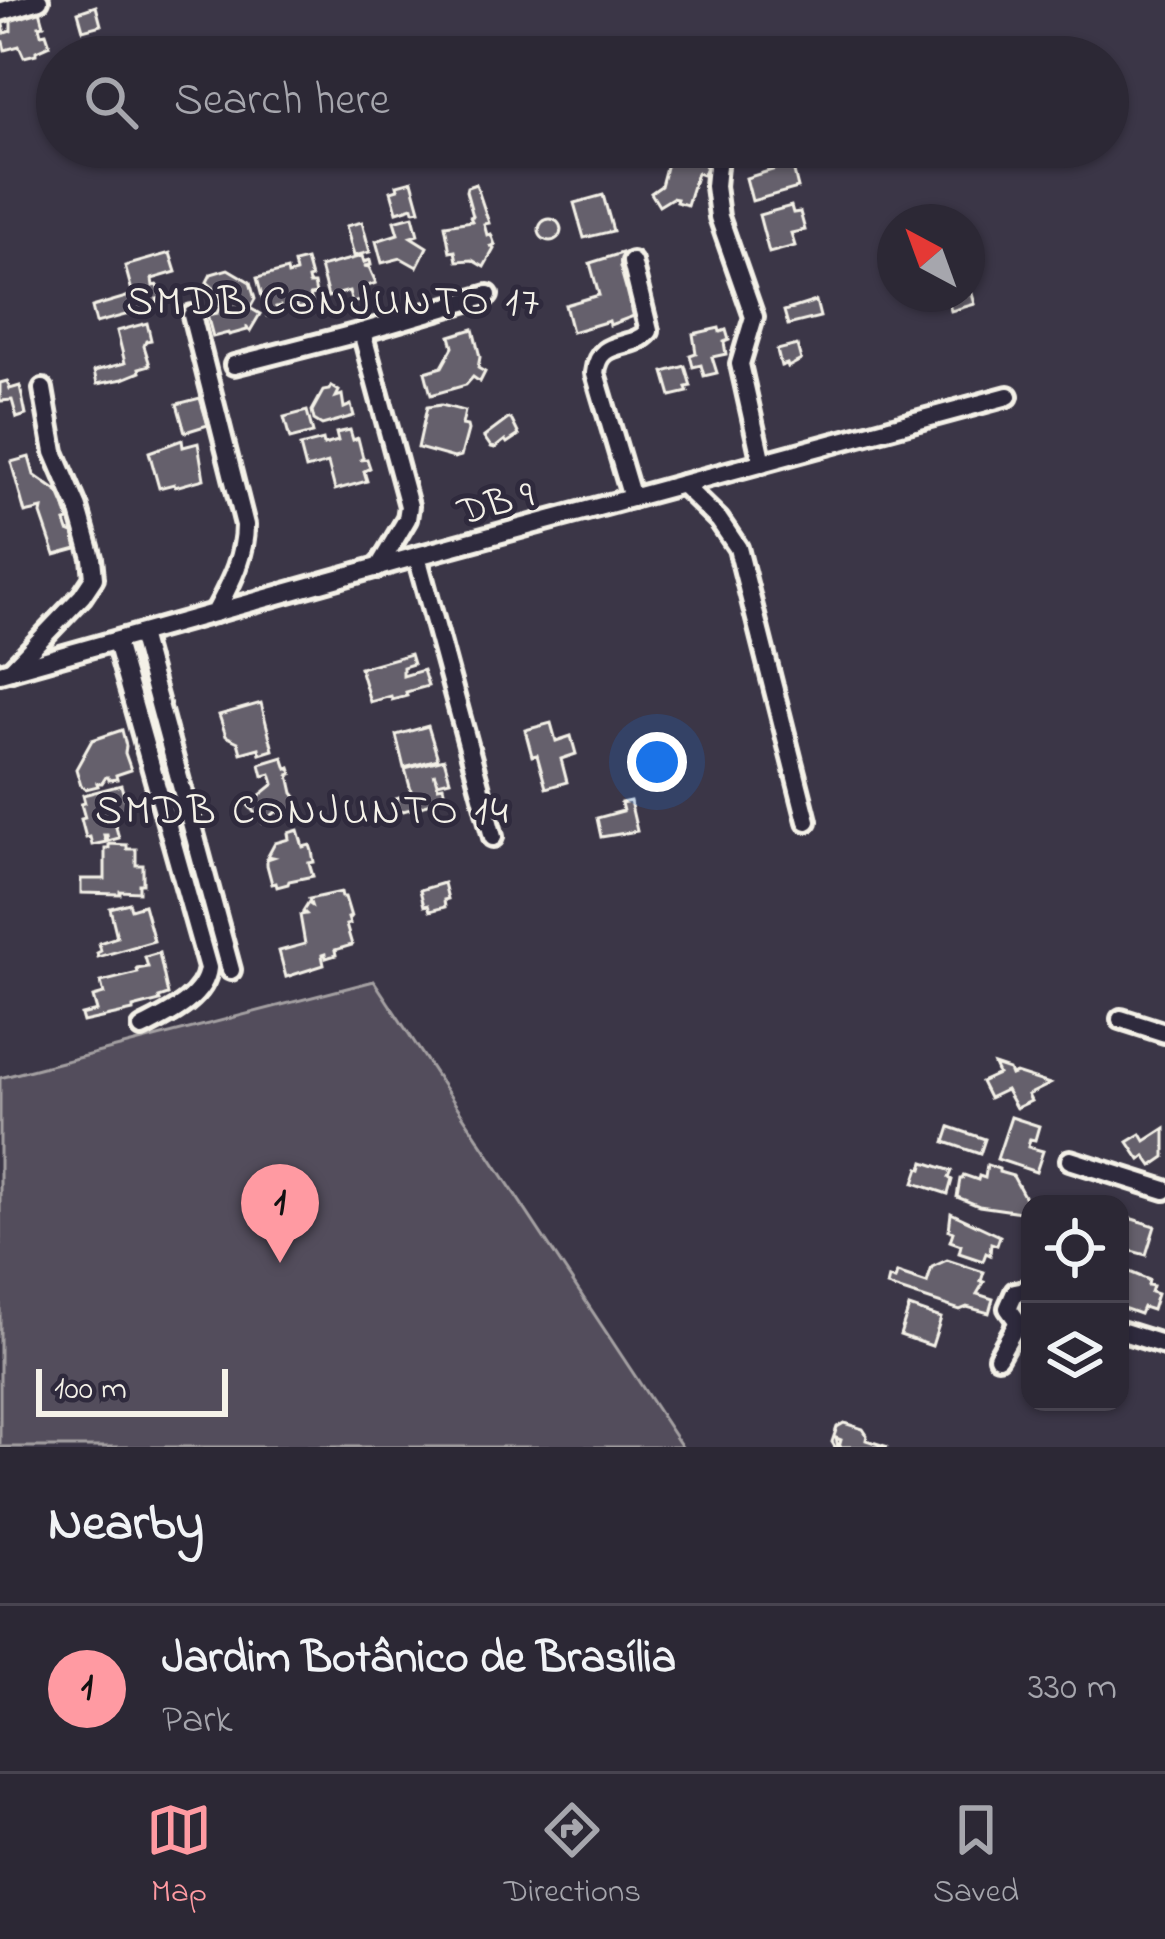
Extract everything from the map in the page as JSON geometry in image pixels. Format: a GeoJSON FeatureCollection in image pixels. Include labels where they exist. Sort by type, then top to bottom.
{"type":"FeatureCollection","features":[{"type":"Feature","properties":{"kind":"street"},"geometry":{"type":"LineString","coordinates":[[0,12],[39,0]]}},
{"type":"Feature","properties":{"kind":"street"},"geometry":{"type":"LineString","coordinates":[[717,168],[719,217],[754,317],[740,364],[762,463]]}},
{"type":"Feature","properties":{"kind":"street"},"geometry":{"type":"LineString","coordinates":[[632,262],[649,331],[641,339],[604,352],[596,374],[632,498]]}},
{"type":"Feature","properties":{"kind":"street"},"geometry":{"type":"LineString","coordinates":[[235,365],[488,295]]}},
{"type":"Feature","properties":{"kind":"street"},"geometry":{"type":"LineString","coordinates":[[192,315],[244,525],[238,568],[215,613]]}},
{"type":"Feature","properties":{"kind":"street"},"geometry":{"type":"LineString","coordinates":[[362,332],[409,506],[407,519],[378,568]]}},
{"type":"Feature","properties":{"kind":"street"},"geometry":{"type":"LineString","coordinates":[[6,671],[82,596],[94,578],[78,508],[54,452],[43,389]]}},
{"type":"Feature","properties":{"kind":"street","name":"DB 9"},"geometry":{"type":"LineString","coordinates":[[6,671],[1008,396]]}},
{"type":"Feature","properties":{"kind":"street"},"geometry":{"type":"LineString","coordinates":[[682,484],[719,520],[738,548],[808,821]]}},
{"type":"Feature","properties":{"kind":"street"},"geometry":{"type":"LineString","coordinates":[[417,556],[493,838]]}},
{"type":"Feature","properties":{"kind":"street"},"geometry":{"type":"LineString","coordinates":[[140,634],[231,970]]}},
{"type":"Feature","properties":{"kind":"street"},"geometry":{"type":"LineString","coordinates":[[116,642],[208,968],[197,992],[142,1028]]}},
{"type":"Feature","properties":{"kind":"street"},"geometry":{"type":"LineString","coordinates":[[1121,1019],[1165,1033]]}},
{"type":"Feature","properties":{"kind":"street"},"geometry":{"type":"LineString","coordinates":[[1070,1160],[1165,1190]]}},
{"type":"Feature","properties":{"kind":"street"},"geometry":{"type":"LineString","coordinates":[[1021,1288],[1009,1302],[1010,1313],[1021,1320]]}},
{"type":"Feature","properties":{"kind":"street"},"geometry":{"type":"LineString","coordinates":[[998,1357],[1021,1326]]}},
{"type":"Feature","properties":{"kind":"street"},"geometry":{"type":"LineString","coordinates":[[1129,1334],[1165,1345]]}},
{"type":"Feature","properties":{"kind":"shaded area"},"geometry":{"type":"Polygon","coordinates":[[[374,981],[682,1447],[0,1447],[0,1078],[374,981]]]}},
{"type":"Feature","properties":{"kind":"building"},"geometry":{"type":"Polygon","coordinates":[[[96,6],[101,25],[83,30],[78,12],[96,6]]]}},
{"type":"Feature","properties":{"kind":"building"},"geometry":{"type":"Polygon","coordinates":[[[39,7],[44,25],[39,26],[41,34],[47,36],[36,36],[36,54],[24,57],[19,46],[5,50],[0,43],[0,26],[5,33],[11,31],[11,20],[23,17],[21,12],[39,7]]]}},
{"type":"Feature","properties":{"kind":"building"},"geometry":{"type":"Polygon","coordinates":[[[666,168],[709,168],[703,175],[697,173],[687,205],[672,198],[659,206],[651,193],[661,186],[666,168]]]}},
{"type":"Feature","properties":{"kind":"building"},"geometry":{"type":"Polygon","coordinates":[[[793,168],[798,188],[752,201],[746,178],[793,168]]]}},
{"type":"Feature","properties":{"kind":"building"},"geometry":{"type":"Polygon","coordinates":[[[412,181],[420,210],[397,212],[391,191],[412,181]]]}},
{"type":"Feature","properties":{"kind":"building"},"geometry":{"type":"Polygon","coordinates":[[[476,184],[489,223],[484,224],[487,235],[491,234],[495,245],[484,267],[472,260],[457,261],[455,251],[450,252],[445,225],[472,221],[466,191],[476,184]]]}},
{"type":"Feature","properties":{"kind":"building"},"geometry":{"type":"Polygon","coordinates":[[[603,195],[613,231],[584,238],[574,203],[603,195]]]}},
{"type":"Feature","properties":{"kind":"building"},"geometry":{"type":"Polygon","coordinates":[[[791,206],[793,213],[800,212],[805,230],[791,233],[795,246],[769,253],[759,215],[791,206]]]}},
{"type":"Feature","properties":{"kind":"building"},"geometry":{"type":"Polygon","coordinates":[[[413,216],[418,235],[411,237],[427,247],[417,267],[401,258],[382,263],[376,241],[398,234],[394,221],[413,216]]]}},
{"type":"Feature","properties":{"kind":"building"},"geometry":{"type":"Polygon","coordinates":[[[550,219],[561,230],[550,241],[539,230],[550,219]]]}},
{"type":"Feature","properties":{"kind":"building"},"geometry":{"type":"Polygon","coordinates":[[[362,222],[370,252],[354,256],[346,226],[362,222]]]}},
{"type":"Feature","properties":{"kind":"building"},"geometry":{"type":"Polygon","coordinates":[[[170,253],[176,272],[152,279],[161,298],[157,299],[159,306],[96,323],[92,307],[133,295],[125,266],[170,253]]]}},
{"type":"Feature","properties":{"kind":"building"},"geometry":{"type":"Polygon","coordinates":[[[622,253],[626,288],[640,285],[647,311],[572,332],[565,305],[599,295],[590,263],[622,253]]]}},
{"type":"Feature","properties":{"kind":"building"},"geometry":{"type":"Polygon","coordinates":[[[362,256],[364,262],[370,260],[371,265],[364,266],[376,283],[365,287],[367,299],[352,303],[349,291],[328,297],[320,267],[362,256]]]}},
{"type":"Feature","properties":{"kind":"building"},"geometry":{"type":"Polygon","coordinates":[[[306,260],[309,284],[314,284],[316,294],[310,295],[313,305],[298,309],[295,301],[293,307],[276,307],[278,313],[267,316],[257,278],[287,270],[288,275],[296,273],[294,263],[306,260]]]}},
{"type":"Feature","properties":{"kind":"building"},"geometry":{"type":"Polygon","coordinates":[[[228,269],[250,282],[255,299],[250,308],[260,314],[250,331],[213,337],[207,315],[217,313],[219,293],[207,282],[211,274],[228,269]]]}},
{"type":"Feature","properties":{"kind":"building"},"geometry":{"type":"Polygon","coordinates":[[[816,301],[820,317],[788,325],[784,311],[816,301]]]}},
{"type":"Feature","properties":{"kind":"building"},"geometry":{"type":"Polygon","coordinates":[[[147,323],[151,340],[144,346],[150,365],[123,379],[97,384],[94,371],[125,363],[117,331],[147,323]]]}},
{"type":"Feature","properties":{"kind":"building"},"geometry":{"type":"Polygon","coordinates":[[[473,329],[478,368],[485,372],[480,382],[473,377],[466,385],[431,395],[425,372],[442,367],[453,347],[450,336],[473,329]]]}},
{"type":"Feature","properties":{"kind":"building"},"geometry":{"type":"Polygon","coordinates":[[[726,330],[729,340],[724,342],[726,354],[712,357],[717,373],[704,376],[701,365],[693,367],[693,334],[726,330]]]}},
{"type":"Feature","properties":{"kind":"building"},"geometry":{"type":"Polygon","coordinates":[[[797,345],[801,360],[781,366],[777,350],[797,345]]]}},
{"type":"Feature","properties":{"kind":"building"},"geometry":{"type":"Polygon","coordinates":[[[685,366],[691,386],[686,387],[688,392],[671,396],[664,372],[685,366]]]}},
{"type":"Feature","properties":{"kind":"building"},"geometry":{"type":"Polygon","coordinates":[[[7,381],[10,389],[20,386],[26,415],[17,418],[12,400],[0,401],[0,383],[7,381]]]}},
{"type":"Feature","properties":{"kind":"building"},"geometry":{"type":"Polygon","coordinates":[[[331,386],[339,391],[336,397],[342,395],[344,408],[351,405],[354,416],[322,425],[314,420],[312,411],[331,386]]]}},
{"type":"Feature","properties":{"kind":"building"},"geometry":{"type":"Polygon","coordinates":[[[200,398],[208,425],[185,432],[177,404],[200,398]]]}},
{"type":"Feature","properties":{"kind":"building"},"geometry":{"type":"Polygon","coordinates":[[[427,407],[465,411],[462,425],[468,430],[461,456],[418,448],[427,407]]]}},
{"type":"Feature","properties":{"kind":"building"},"geometry":{"type":"Polygon","coordinates":[[[307,411],[313,433],[290,439],[284,417],[307,411]]]}},
{"type":"Feature","properties":{"kind":"building"},"geometry":{"type":"Polygon","coordinates":[[[508,419],[519,435],[491,447],[484,437],[508,419]]]}},
{"type":"Feature","properties":{"kind":"building"},"geometry":{"type":"Polygon","coordinates":[[[350,430],[353,440],[358,438],[360,460],[367,459],[370,468],[364,471],[367,481],[335,490],[328,463],[306,469],[300,446],[338,441],[336,433],[350,430]]]}},
{"type":"Feature","properties":{"kind":"building"},"geometry":{"type":"Polygon","coordinates":[[[182,440],[183,447],[198,443],[204,479],[159,488],[149,452],[182,440]]]}},
{"type":"Feature","properties":{"kind":"building"},"geometry":{"type":"Polygon","coordinates":[[[29,457],[34,475],[62,495],[69,521],[65,522],[77,549],[55,555],[42,509],[25,513],[11,462],[29,457]]]}},
{"type":"Feature","properties":{"kind":"building"},"geometry":{"type":"Polygon","coordinates":[[[410,654],[413,664],[403,667],[403,676],[423,670],[428,686],[406,692],[407,696],[370,702],[360,668],[410,654]]]}},
{"type":"Feature","properties":{"kind":"building"},"geometry":{"type":"Polygon","coordinates":[[[261,703],[273,750],[241,753],[238,742],[226,736],[219,715],[261,703]]]}},
{"type":"Feature","properties":{"kind":"building"},"geometry":{"type":"Polygon","coordinates":[[[551,723],[556,741],[571,736],[576,754],[561,759],[567,782],[546,788],[525,730],[551,723]]]}},
{"type":"Feature","properties":{"kind":"building"},"geometry":{"type":"Polygon","coordinates":[[[428,726],[438,759],[404,768],[396,735],[428,726]]]}},
{"type":"Feature","properties":{"kind":"building"},"geometry":{"type":"Polygon","coordinates":[[[122,730],[131,770],[116,775],[117,779],[106,777],[98,786],[81,786],[76,769],[92,740],[122,730]]]}},
{"type":"Feature","properties":{"kind":"building"},"geometry":{"type":"Polygon","coordinates":[[[283,757],[292,774],[293,793],[301,803],[284,818],[277,811],[263,823],[248,805],[274,784],[271,774],[263,776],[260,764],[283,757]]]}},
{"type":"Feature","properties":{"kind":"building"},"geometry":{"type":"Polygon","coordinates":[[[444,759],[450,780],[438,783],[434,773],[438,787],[443,786],[446,799],[400,812],[396,799],[412,794],[405,769],[444,759]]]}},
{"type":"Feature","properties":{"kind":"building"},"geometry":{"type":"Polygon","coordinates":[[[121,785],[129,814],[110,819],[119,838],[108,841],[104,835],[106,842],[92,845],[81,819],[85,818],[83,795],[121,785]]]}},
{"type":"Feature","properties":{"kind":"building"},"geometry":{"type":"Polygon","coordinates":[[[630,801],[637,831],[601,837],[597,818],[623,811],[621,803],[630,801]]]}},
{"type":"Feature","properties":{"kind":"building"},"geometry":{"type":"Polygon","coordinates":[[[298,830],[303,847],[310,845],[312,851],[313,876],[277,887],[267,865],[273,857],[268,856],[275,843],[298,830]]]}},
{"type":"Feature","properties":{"kind":"building"},"geometry":{"type":"Polygon","coordinates":[[[109,844],[136,849],[136,865],[143,865],[139,892],[81,893],[81,879],[105,879],[109,844]]]}},
{"type":"Feature","properties":{"kind":"building"},"geometry":{"type":"Polygon","coordinates":[[[444,883],[445,907],[430,911],[420,890],[444,883]]]}},
{"type":"Feature","properties":{"kind":"building"},"geometry":{"type":"Polygon","coordinates":[[[341,892],[351,917],[346,925],[352,945],[335,950],[336,955],[322,955],[324,965],[286,977],[279,951],[305,944],[300,915],[306,914],[309,899],[341,892]]]}},
{"type":"Feature","properties":{"kind":"building"},"geometry":{"type":"Polygon","coordinates":[[[129,903],[131,909],[144,905],[154,941],[98,957],[99,943],[117,937],[110,908],[129,903]]]}},
{"type":"Feature","properties":{"kind":"building"},"geometry":{"type":"Polygon","coordinates":[[[159,953],[168,995],[133,1011],[83,1022],[81,1015],[97,1011],[93,997],[104,994],[101,982],[138,973],[137,969],[148,967],[145,957],[159,953]]]}},
{"type":"Feature","properties":{"kind":"building"},"geometry":{"type":"Polygon","coordinates":[[[994,1065],[1011,1075],[1050,1084],[1028,1095],[1031,1101],[1016,1108],[1006,1090],[989,1098],[981,1082],[998,1074],[994,1065]]]}},
{"type":"Feature","properties":{"kind":"building"},"geometry":{"type":"Polygon","coordinates":[[[1011,1117],[1039,1126],[1028,1147],[1043,1151],[1036,1172],[997,1159],[1011,1117]]]}},
{"type":"Feature","properties":{"kind":"building"},"geometry":{"type":"Polygon","coordinates":[[[950,1127],[985,1139],[980,1154],[945,1142],[950,1127]]]}},
{"type":"Feature","properties":{"kind":"building"},"geometry":{"type":"Polygon","coordinates":[[[1165,1128],[1165,1157],[1152,1166],[1145,1156],[1140,1160],[1128,1142],[1141,1134],[1145,1141],[1165,1128]]]}},
{"type":"Feature","properties":{"kind":"building"},"geometry":{"type":"Polygon","coordinates":[[[924,1162],[952,1171],[948,1194],[914,1183],[924,1162]]]}},
{"type":"Feature","properties":{"kind":"building"},"geometry":{"type":"Polygon","coordinates":[[[987,1165],[1013,1176],[1023,1195],[1021,1212],[979,1206],[957,1197],[964,1175],[985,1178],[987,1165]]]}},
{"type":"Feature","properties":{"kind":"building"},"geometry":{"type":"Polygon","coordinates":[[[951,1213],[1000,1236],[983,1261],[959,1253],[961,1245],[950,1241],[951,1213]]]}},
{"type":"Feature","properties":{"kind":"building"},"geometry":{"type":"Polygon","coordinates":[[[1129,1218],[1155,1226],[1146,1255],[1129,1250],[1129,1218]]]}},
{"type":"Feature","properties":{"kind":"building"},"geometry":{"type":"Polygon","coordinates":[[[947,1260],[984,1272],[977,1294],[993,1299],[989,1313],[967,1307],[960,1310],[887,1286],[897,1273],[927,1283],[932,1267],[947,1260]]]}},
{"type":"Feature","properties":{"kind":"building"},"geometry":{"type":"Polygon","coordinates":[[[1129,1272],[1149,1280],[1151,1292],[1157,1294],[1152,1310],[1143,1307],[1140,1314],[1129,1310],[1129,1272]]]}},
{"type":"Feature","properties":{"kind":"building"},"geometry":{"type":"Polygon","coordinates":[[[909,1307],[941,1318],[932,1346],[900,1335],[909,1307]]]}},
{"type":"Feature","properties":{"kind":"building"},"geometry":{"type":"Polygon","coordinates":[[[844,1423],[863,1429],[866,1440],[888,1447],[839,1447],[841,1440],[836,1438],[835,1447],[837,1427],[844,1423]]]}},
{"type":"Feature","properties":{"kind":"place","name":"Jardim Botânico de Brasília"},"geometry":{"type":"Point","coordinates":[280,1263]}},
{"type":"Feature","properties":{"kind":"district","name":"SMDB CONJUNTO 17"},"geometry":{"type":"Point","coordinates":[334,299]}},
{"type":"Feature","properties":{"kind":"district","name":"SMDB CONJUNTO 14"},"geometry":{"type":"Point","coordinates":[303,808]}}]}
